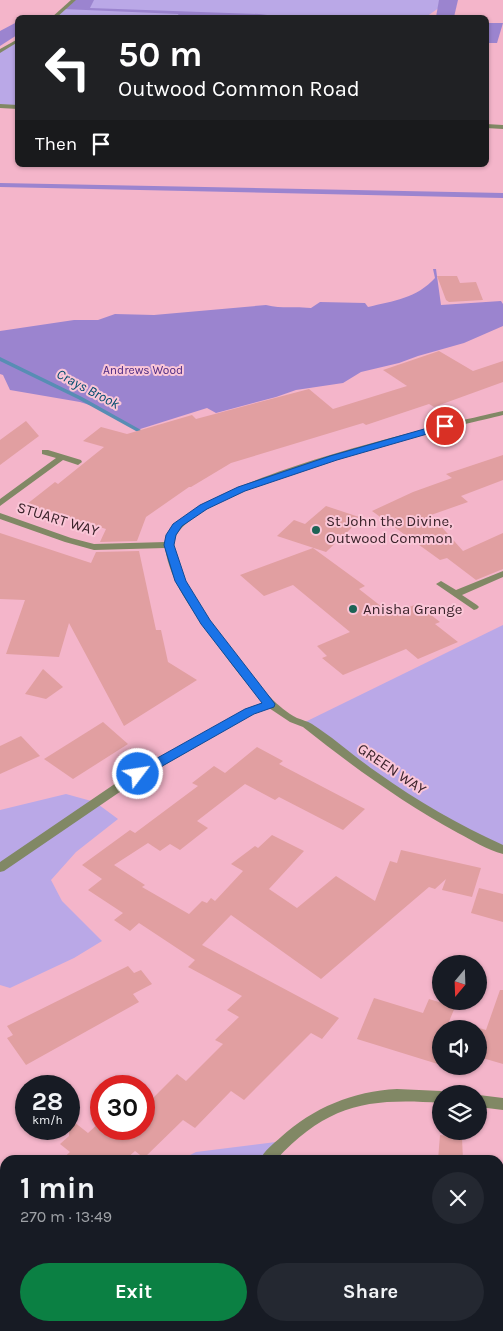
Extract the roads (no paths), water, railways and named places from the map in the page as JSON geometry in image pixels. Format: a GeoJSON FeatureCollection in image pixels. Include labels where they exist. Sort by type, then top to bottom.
{"type":"FeatureCollection","features":[{"type":"Feature","properties":{"kind":"street"},"geometry":{"type":"LineString","coordinates":[[56,15],[74,0]]}},
{"type":"Feature","properties":{"kind":"street"},"geometry":{"type":"LineString","coordinates":[[0,51],[15,42]]}},
{"type":"Feature","properties":{"kind":"street"},"geometry":{"type":"LineString","coordinates":[[0,106],[15,106]]}},
{"type":"Feature","properties":{"kind":"street"},"geometry":{"type":"LineString","coordinates":[[489,126],[503,127]]}},
{"type":"Feature","properties":{"kind":"street"},"geometry":{"type":"LineString","coordinates":[[0,868],[126,782],[234,720],[269,704],[205,621],[180,581],[169,545],[171,535],[178,524],[190,515],[242,489],[317,463],[416,433],[503,413]]}},
{"type":"Feature","properties":{"kind":"street"},"geometry":{"type":"LineString","coordinates":[[45,452],[78,462]]}},
{"type":"Feature","properties":{"kind":"street"},"geometry":{"type":"LineString","coordinates":[[0,502],[62,457]]}},
{"type":"Feature","properties":{"kind":"street","name":"STUART WAY"},"geometry":{"type":"LineString","coordinates":[[0,516],[94,547],[169,545]]}},
{"type":"Feature","properties":{"kind":"street"},"geometry":{"type":"LineString","coordinates":[[456,594],[503,574]]}},
{"type":"Feature","properties":{"kind":"street"},"geometry":{"type":"LineString","coordinates":[[441,584],[474,607]]}},
{"type":"Feature","properties":{"kind":"street","name":"GREEN WAY"},"geometry":{"type":"LineString","coordinates":[[269,704],[307,726],[405,798],[503,850]]}},
{"type":"Feature","properties":{"kind":"street"},"geometry":{"type":"LineString","coordinates":[[272,1155],[284,1141],[318,1115],[353,1100],[390,1095],[432,1097]]}},
{"type":"Feature","properties":{"kind":"street"},"geometry":{"type":"LineString","coordinates":[[487,1101],[503,1104]]}},
{"type":"Feature","properties":{"kind":"waterway","name":"Crays Brook"},"geometry":{"type":"LineString","coordinates":[[0,359],[80,398],[147,435]]}},
{"type":"Feature","properties":{"kind":"place","name":"St John the Divine, Outwood Common"},"geometry":{"type":"Point","coordinates":[316,530]}},
{"type":"Feature","properties":{"kind":"place","name":"Anisha Grange"},"geometry":{"type":"Point","coordinates":[353,609]}},
{"type":"Feature","properties":{"kind":"park label","name":"Andrews Wood"},"geometry":{"type":"Point","coordinates":[143,370]}}]}
